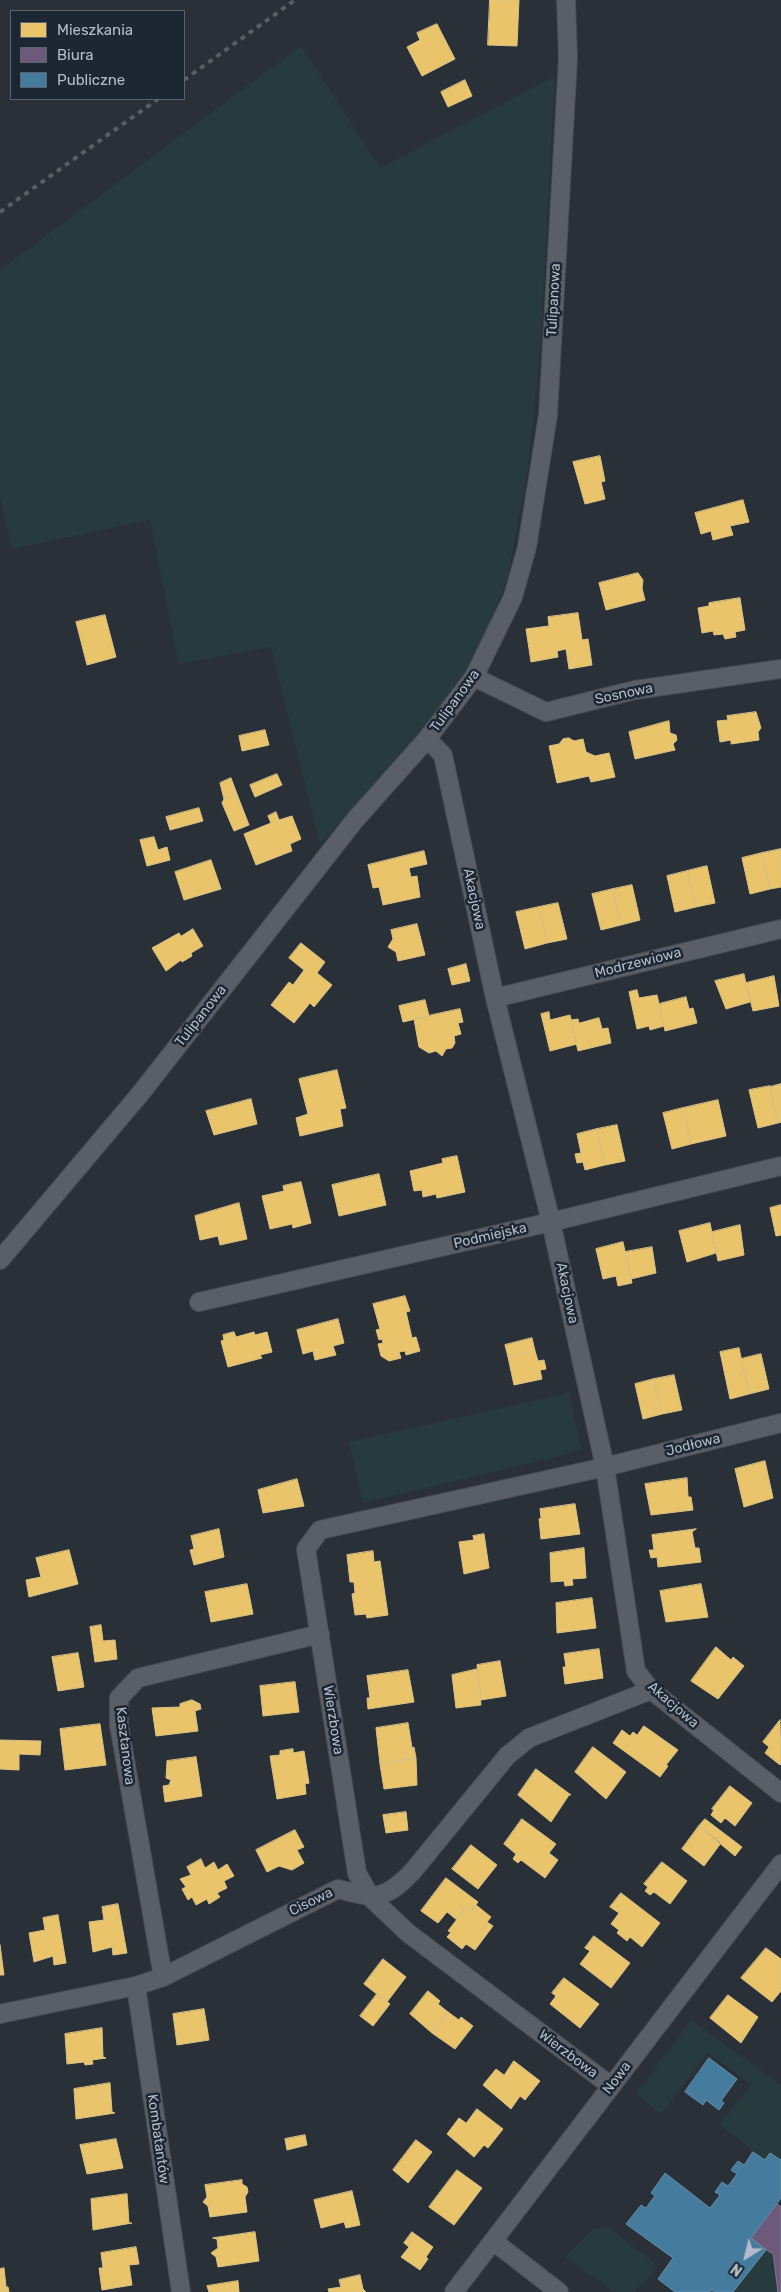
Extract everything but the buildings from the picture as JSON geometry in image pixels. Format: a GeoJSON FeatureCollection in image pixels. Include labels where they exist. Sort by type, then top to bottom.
{"type":"FeatureCollection","features":[{"type":"Feature","properties":{"kind":"street","name":"Tulipanowa"},"geometry":{"type":"LineString","coordinates":[[0,1260],[140,1094],[355,820],[427,739],[474,677],[513,597],[527,548],[548,415],[568,58],[566,0]]}},
{"type":"Feature","properties":{"kind":"street","name":"Sosnowa"},"geometry":{"type":"LineString","coordinates":[[474,677],[546,712],[635,690],[781,669]]}},
{"type":"Feature","properties":{"kind":"street","name":"Akacjowa"},"geometry":{"type":"LineString","coordinates":[[427,739],[443,755],[495,998],[551,1222],[605,1467],[636,1672],[651,1690],[781,1794]]}},
{"type":"Feature","properties":{"kind":"street","name":"Modrzewiowa"},"geometry":{"type":"LineString","coordinates":[[495,998],[781,929]]}},
{"type":"Feature","properties":{"kind":"street","name":"Podmiejska"},"geometry":{"type":"LineString","coordinates":[[199,1302],[551,1222],[781,1166]]}},
{"type":"Feature","properties":{"kind":"street","name":"Jodłowa"},"geometry":{"type":"LineString","coordinates":[[605,1467],[781,1423]]}},
{"type":"Feature","properties":{"kind":"street","name":"Wierzbowa"},"geometry":{"type":"LineString","coordinates":[[605,1467],[320,1530],[306,1550],[356,1873],[371,1898],[408,1933],[611,2086]]}},
{"type":"Feature","properties":{"kind":"street","name":"Kasztanowa"},"geometry":{"type":"LineString","coordinates":[[163,1977],[119,1725],[119,1698],[138,1678],[320,1634]]}},
{"type":"Feature","properties":{"kind":"street"},"geometry":{"type":"LineString","coordinates":[[371,1898],[396,1888],[414,1871],[507,1756],[529,1738],[651,1690]]}},
{"type":"Feature","properties":{"kind":"street","name":"Nowa"},"geometry":{"type":"LineString","coordinates":[[454,2292],[781,1864]]}},
{"type":"Feature","properties":{"kind":"street","name":"Cisowa"},"geometry":{"type":"LineString","coordinates":[[0,2014],[136,1986],[163,1977],[338,1889],[371,1898]]}},
{"type":"Feature","properties":{"kind":"street","name":"Kombatantów"},"geometry":{"type":"LineString","coordinates":[[136,1986],[181,2292]]}},
{"type":"Feature","properties":{"kind":"street"},"geometry":{"type":"LineString","coordinates":[[493,2241],[559,2292]]}},
{"type":"Feature","properties":{"kind":"green space"},"geometry":{"type":"Polygon","coordinates":[[[301,46],[380,168],[555,76],[540,354],[528,469],[507,581],[465,685],[320,844],[271,647],[179,664],[150,520],[12,549],[0,497],[0,270],[301,46]]]}},
{"type":"Feature","properties":{"kind":"green space"},"geometry":{"type":"Polygon","coordinates":[[[569,1393],[581,1449],[564,1455],[363,1503],[349,1442],[569,1393]]]}},
{"type":"Feature","properties":{"kind":"green space"},"geometry":{"type":"Polygon","coordinates":[[[691,2020],[781,2085],[781,2160],[771,2153],[765,2160],[720,2125],[751,2084],[708,2053],[661,2114],[636,2094],[691,2020]]]}},
{"type":"Feature","properties":{"kind":"green space"},"geometry":{"type":"Polygon","coordinates":[[[607,2227],[657,2265],[650,2277],[633,2292],[614,2292],[565,2257],[593,2229],[607,2227]]]}},
{"type":"Feature","properties":{"kind":"green space"},"geometry":{"type":"Polygon","coordinates":[[[766,2250],[773,2253],[778,2292],[733,2292],[766,2250]]]}},
{"type":"Feature","properties":{"kind":"railway"},"geometry":{"type":"LineString","coordinates":[[185,79],[295,0]]}},
{"type":"Feature","properties":{"kind":"railway"},"geometry":{"type":"LineString","coordinates":[[0,212],[157,100]]}}]}
